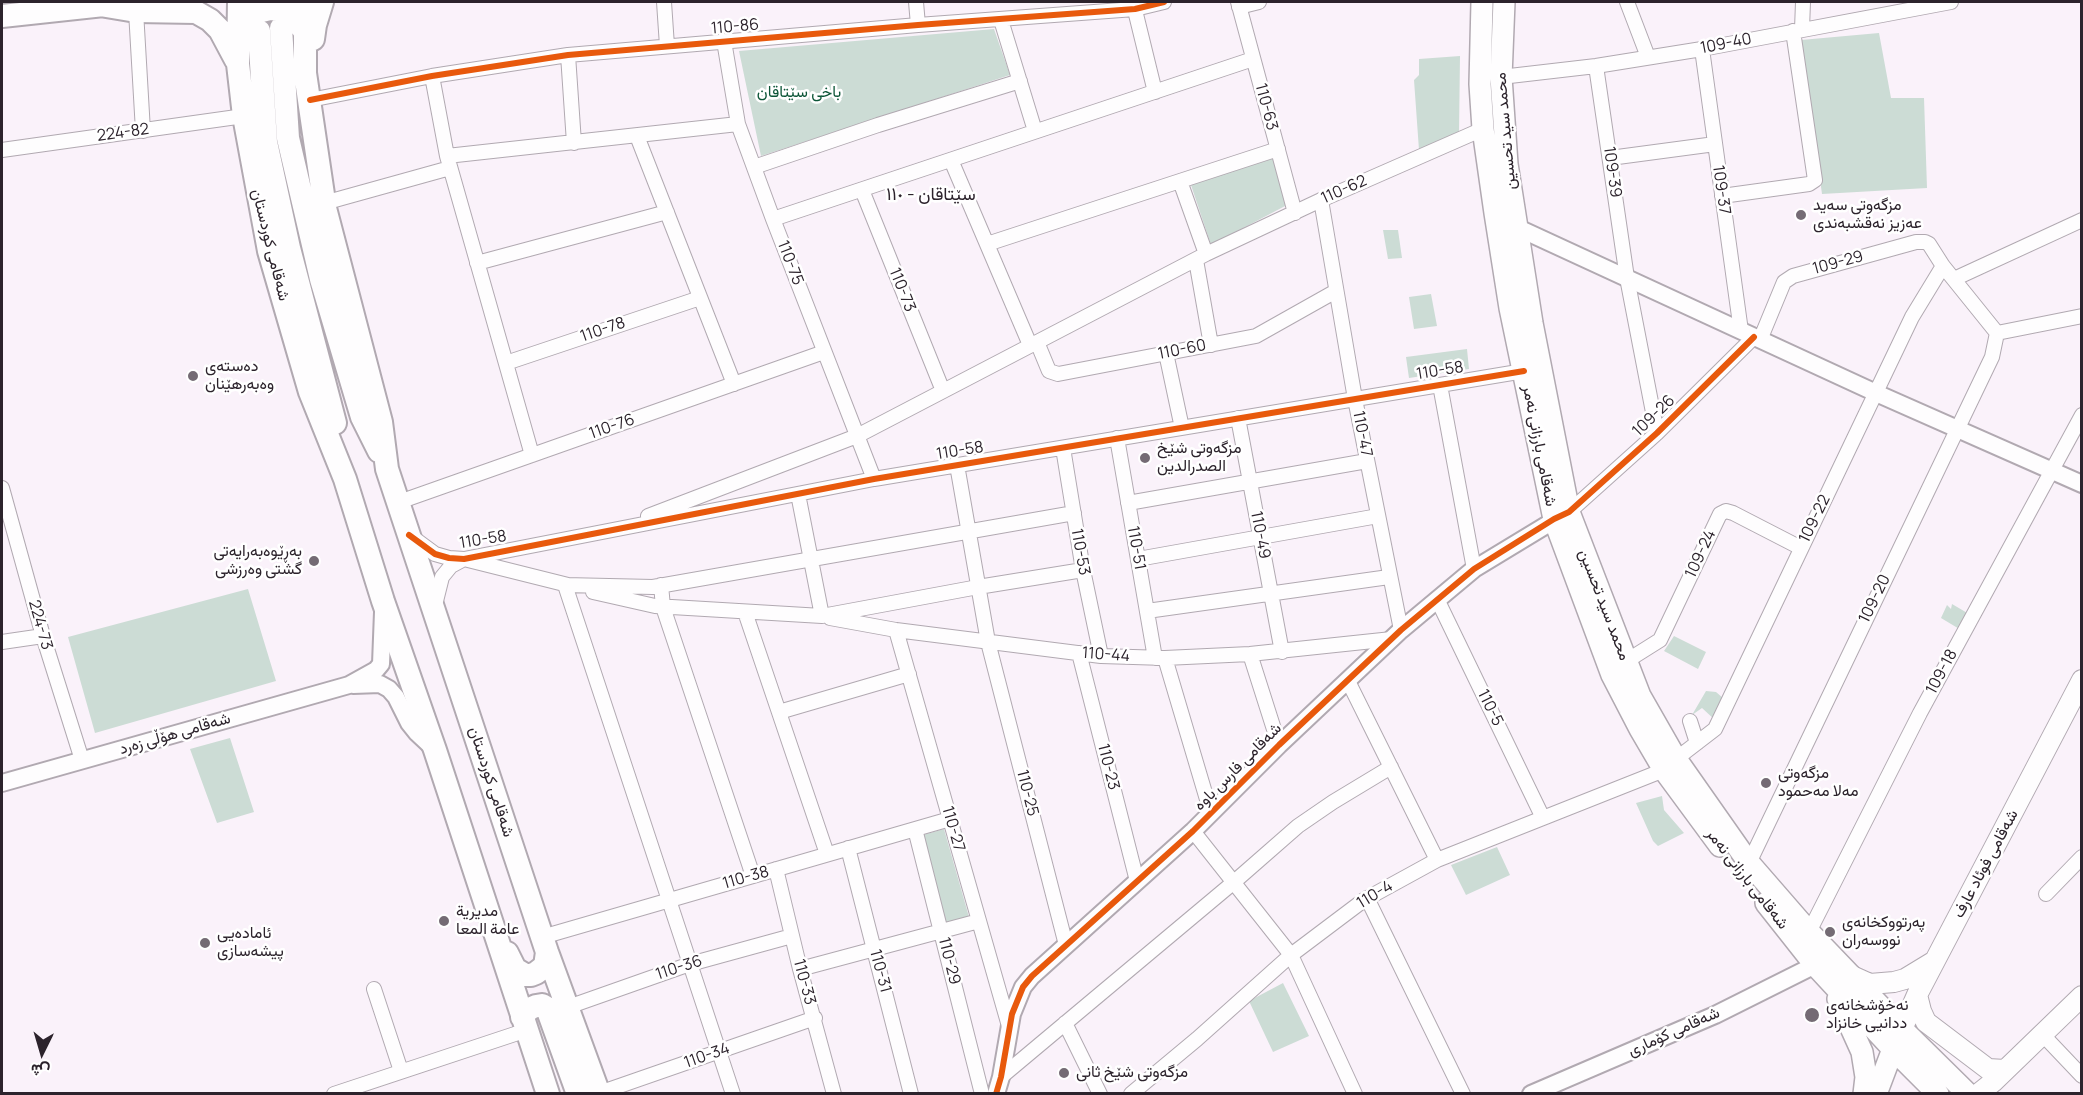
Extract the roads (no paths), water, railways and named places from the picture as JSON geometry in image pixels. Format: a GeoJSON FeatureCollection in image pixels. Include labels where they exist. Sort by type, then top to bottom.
{"type":"FeatureCollection","features":[{"type":"Feature","properties":{"kind":"highway","name":"شەقامی کوردستان"},"geometry":{"type":"LineString","coordinates":[[239,2],[238,59],[244,116],[269,251],[310,392],[345,479],[383,601],[435,750],[548,1094]]}},
{"type":"Feature","properties":{"kind":"highway","name":"شەقامی کوردستان"},"geometry":{"type":"LineString","coordinates":[[305,2],[305,73],[324,203],[381,422],[387,469]]}},
{"type":"Feature","properties":{"kind":"highway"},"geometry":{"type":"LineString","coordinates":[[309,95],[315,25],[322,2]]}},
{"type":"Feature","properties":{"kind":"highway"},"geometry":{"type":"LineString","coordinates":[[2,16],[100,5],[196,12],[210,20],[220,30],[238,59]]}},
{"type":"Feature","properties":{"kind":"highway"},"geometry":{"type":"LineString","coordinates":[[238,59],[244,21],[253,13],[270,9],[284,10],[292,14],[304,32]]}},
{"type":"Feature","properties":{"kind":"highway","name":"شەقامی کوردستان"},"geometry":{"type":"LineString","coordinates":[[345,479],[332,408],[288,248],[267,142],[270,29],[288,138],[316,258],[362,417],[387,469],[399,502],[545,945],[599,1093]]}},
{"type":"Feature","properties":{"kind":"highway"},"geometry":{"type":"LineString","coordinates":[[493,929],[500,935],[512,964],[520,973],[531,975],[541,970],[547,960],[545,945]]}},
{"type":"Feature","properties":{"kind":"highway"},"geometry":{"type":"LineString","coordinates":[[525,1023],[530,1009],[542,1005],[547,1008],[579,1094]]}},
{"type":"Feature","properties":{"kind":"main road","name":"شەقامی بارزانی نەمر"},"geometry":{"type":"LineString","coordinates":[[1482,2],[1480,84],[1483,129],[1510,308],[1562,515],[1612,675],[1640,729],[1670,765],[1706,828],[1815,965],[1840,978],[1893,1049],[1940,1093]]}},
{"type":"Feature","properties":{"kind":"main road","name":"محمد سید تحسین"},"geometry":{"type":"LineString","coordinates":[[1504,2],[1501,77],[1507,164],[1562,515],[1670,765],[1749,863],[1809,932],[1840,978],[1902,1029],[1968,1094]]}},
{"type":"Feature","properties":{"kind":"main road","name":"شەقامی فوئاد عارف"},"geometry":{"type":"LineString","coordinates":[[1893,1049],[1917,994],[2082,680]]}},
{"type":"Feature","properties":{"kind":"main road"},"geometry":{"type":"LineString","coordinates":[[1864,1094],[1866,1077],[1862,1052],[1840,978],[1870,984],[1894,982],[1913,974],[1935,960]]}},
{"type":"Feature","properties":{"kind":"main road"},"geometry":{"type":"LineString","coordinates":[[1917,994],[1926,1022],[1988,1069],[2005,1070]]}},
{"type":"Feature","properties":{"kind":"main road"},"geometry":{"type":"LineString","coordinates":[[1978,1094],[2082,996]]}},
{"type":"Feature","properties":{"kind":"main road"},"geometry":{"type":"LineString","coordinates":[[1917,1044],[1931,1064],[1940,1093]]}},
{"type":"Feature","properties":{"kind":"main road"},"geometry":{"type":"LineString","coordinates":[[1876,1094],[1893,1049]]}},
{"type":"Feature","properties":{"kind":"street"},"geometry":{"type":"LineString","coordinates":[[664,2],[667,46]]}},
{"type":"Feature","properties":{"kind":"street"},"geometry":{"type":"LineString","coordinates":[[916,2],[918,25]]}},
{"type":"Feature","properties":{"kind":"street","name":"110-86"},"geometry":{"type":"LineString","coordinates":[[309,95],[568,55],[1001,20],[1164,2]]}},
{"type":"Feature","properties":{"kind":"street"},"geometry":{"type":"LineString","coordinates":[[1238,4],[1258,2]]}},
{"type":"Feature","properties":{"kind":"street"},"geometry":{"type":"LineString","coordinates":[[1627,2],[1648,57]]}},
{"type":"Feature","properties":{"kind":"street"},"geometry":{"type":"LineString","coordinates":[[1722,196],[1809,184],[1815,180],[1797,30],[1803,2]]}},
{"type":"Feature","properties":{"kind":"street","name":"109-40"},"geometry":{"type":"LineString","coordinates":[[1501,77],[1596,66],[1702,49],[1951,2]]}},
{"type":"Feature","properties":{"kind":"street","name":"110-63"},"geometry":{"type":"LineString","coordinates":[[1238,4],[1295,213]]}},
{"type":"Feature","properties":{"kind":"street"},"geometry":{"type":"LineString","coordinates":[[1134,5],[1155,92]]}},
{"type":"Feature","properties":{"kind":"street"},"geometry":{"type":"LineString","coordinates":[[134,6],[143,131]]}},
{"type":"Feature","properties":{"kind":"street"},"geometry":{"type":"LineString","coordinates":[[1001,20],[1035,131]]}},
{"type":"Feature","properties":{"kind":"street","name":"110-75"},"geometry":{"type":"LineString","coordinates":[[724,41],[738,124],[874,479]]}},
{"type":"Feature","properties":{"kind":"street","name":"109-37"},"geometry":{"type":"LineString","coordinates":[[1702,49],[1722,196],[1751,336]]}},
{"type":"Feature","properties":{"kind":"street"},"geometry":{"type":"LineString","coordinates":[[568,55],[574,143]]}},
{"type":"Feature","properties":{"kind":"street"},"geometry":{"type":"LineString","coordinates":[[773,219],[1253,59]]}},
{"type":"Feature","properties":{"kind":"street","name":"109-39"},"geometry":{"type":"LineString","coordinates":[[1596,66],[1627,278],[1657,433]]}},
{"type":"Feature","properties":{"kind":"street"},"geometry":{"type":"LineString","coordinates":[[432,76],[448,162],[532,455]]}},
{"type":"Feature","properties":{"kind":"street"},"geometry":{"type":"LineString","coordinates":[[754,167],[878,125],[1020,81]]}},
{"type":"Feature","properties":{"kind":"street","name":"224-82"},"geometry":{"type":"LineString","coordinates":[[2,150],[244,116]]}},
{"type":"Feature","properties":{"kind":"street"},"geometry":{"type":"LineString","coordinates":[[324,203],[448,162],[574,143],[738,124]]}},
{"type":"Feature","properties":{"kind":"street","name":"110-62"},"geometry":{"type":"LineString","coordinates":[[615,529],[857,436],[1201,257],[1322,200],[1483,129]]}},
{"type":"Feature","properties":{"kind":"street"},"geometry":{"type":"LineString","coordinates":[[637,136],[734,384]]}},
{"type":"Feature","properties":{"kind":"street"},"geometry":{"type":"LineString","coordinates":[[1610,158],[1715,144]]}},
{"type":"Feature","properties":{"kind":"street"},"geometry":{"type":"LineString","coordinates":[[987,244],[1278,149]]}},
{"type":"Feature","properties":{"kind":"street"},"geometry":{"type":"LineString","coordinates":[[951,160],[1034,344]]}},
{"type":"Feature","properties":{"kind":"street"},"geometry":{"type":"LineString","coordinates":[[1180,181],[1201,257],[1211,345]]}},
{"type":"Feature","properties":{"kind":"street","name":"110-73"},"geometry":{"type":"LineString","coordinates":[[862,190],[943,391]]}},
{"type":"Feature","properties":{"kind":"street","name":"110-47"},"geometry":{"type":"LineString","coordinates":[[1322,200],[1355,399],[1389,577],[1396,635]]}},
{"type":"Feature","properties":{"kind":"street"},"geometry":{"type":"LineString","coordinates":[[477,263],[667,212]]}},
{"type":"Feature","properties":{"kind":"street"},"geometry":{"type":"LineString","coordinates":[[1954,279],[2082,220]]}},
{"type":"Feature","properties":{"kind":"street"},"geometry":{"type":"LineString","coordinates":[[1516,227],[1876,393],[2082,484]]}},
{"type":"Feature","properties":{"kind":"street","name":"109-29"},"geometry":{"type":"LineString","coordinates":[[1751,336],[1784,282],[1793,276],[1916,242],[1929,244],[1943,266],[1997,333]]}},
{"type":"Feature","properties":{"kind":"street","name":"109-22"},"geometry":{"type":"LineString","coordinates":[[1670,765],[1715,729],[1912,317],[1943,266]]}},
{"type":"Feature","properties":{"kind":"street","name":"110-60"},"geometry":{"type":"LineString","coordinates":[[1034,344],[1049,371],[1054,374],[1256,336],[1336,291]]}},
{"type":"Feature","properties":{"kind":"street","name":"110-78"},"geometry":{"type":"LineString","coordinates":[[506,363],[700,297]]}},
{"type":"Feature","properties":{"kind":"street"},"geometry":{"type":"LineString","coordinates":[[1997,333],[2082,316]]}},
{"type":"Feature","properties":{"kind":"street","name":"109-20"},"geometry":{"type":"LineString","coordinates":[[1749,863],[1992,357],[1997,333]]}},
{"type":"Feature","properties":{"kind":"street","name":"109-26"},"geometry":{"type":"LineString","coordinates":[[1562,515],[1657,433],[1751,336]]}},
{"type":"Feature","properties":{"kind":"street","name":"110-76"},"geometry":{"type":"LineString","coordinates":[[399,502],[824,352]]}},
{"type":"Feature","properties":{"kind":"street"},"geometry":{"type":"LineString","coordinates":[[1166,353],[1182,428]]}},
{"type":"Feature","properties":{"kind":"street","name":"110-58"},"geometry":{"type":"LineString","coordinates":[[409,535],[435,554],[464,559],[874,479],[1524,371]]}},
{"type":"Feature","properties":{"kind":"street"},"geometry":{"type":"LineString","coordinates":[[1440,385],[1474,569]]}},
{"type":"Feature","properties":{"kind":"street","name":"109-18"},"geometry":{"type":"LineString","coordinates":[[1809,932],[1899,752],[2082,415]]}},
{"type":"Feature","properties":{"kind":"street","name":"110-49"},"geometry":{"type":"LineString","coordinates":[[1239,418],[1282,652]]}},
{"type":"Feature","properties":{"kind":"street","name":"110-51"},"geometry":{"type":"LineString","coordinates":[[1117,438],[1147,611],[1160,658],[1211,813]]}},
{"type":"Feature","properties":{"kind":"street","name":"110-53"},"geometry":{"type":"LineString","coordinates":[[1063,447],[1083,570],[1101,656]]}},
{"type":"Feature","properties":{"kind":"street"},"geometry":{"type":"LineString","coordinates":[[1128,503],[1367,461]]}},
{"type":"Feature","properties":{"kind":"street","name":"110-25"},"geometry":{"type":"LineString","coordinates":[[957,465],[988,642],[1066,945]]}},
{"type":"Feature","properties":{"kind":"street","name":"224-73"},"geometry":{"type":"LineString","coordinates":[[2,488],[6,523],[82,759]]}},
{"type":"Feature","properties":{"kind":"street"},"geometry":{"type":"LineString","coordinates":[[798,494],[822,616]]}},
{"type":"Feature","properties":{"kind":"street","name":"109-24"},"geometry":{"type":"LineString","coordinates":[[1626,662],[1660,640],[1720,514],[1726,511],[1733,513],[1801,548]]}},
{"type":"Feature","properties":{"kind":"street"},"geometry":{"type":"LineString","coordinates":[[565,585],[653,587],[1074,513]]}},
{"type":"Feature","properties":{"kind":"street","name":"شەقامی فارس باوە"},"geometry":{"type":"LineString","coordinates":[[996,1089],[1012,1014],[1023,987],[1032,976],[1193,831],[1279,745],[1437,599],[1474,569],[1562,515]]}},
{"type":"Feature","properties":{"kind":"street"},"geometry":{"type":"LineString","coordinates":[[1138,559],[1378,516]]}},
{"type":"Feature","properties":{"kind":"street"},"geometry":{"type":"LineString","coordinates":[[434,610],[442,577],[451,566],[464,559],[663,607],[822,616],[978,586],[1083,570]]}},
{"type":"Feature","properties":{"kind":"street"},"geometry":{"type":"LineString","coordinates":[[1147,611],[1389,577]]}},
{"type":"Feature","properties":{"kind":"street"},"geometry":{"type":"LineString","coordinates":[[565,585],[733,1094]]}},
{"type":"Feature","properties":{"kind":"street"},"geometry":{"type":"LineString","coordinates":[[661,585],[663,607],[753,876]]}},
{"type":"Feature","properties":{"kind":"street","name":"110-5"},"geometry":{"type":"LineString","coordinates":[[1437,599],[1543,818]]}},
{"type":"Feature","properties":{"kind":"street","name":"شەقامی هۆڵی زەرد"},"geometry":{"type":"LineString","coordinates":[[2,783],[349,685],[376,670],[381,664],[383,601]]}},
{"type":"Feature","properties":{"kind":"street"},"geometry":{"type":"LineString","coordinates":[[745,612],[827,854]]}},
{"type":"Feature","properties":{"kind":"street","name":"110-44"},"geometry":{"type":"LineString","coordinates":[[822,616],[896,630],[988,642],[1101,656],[1160,658],[1282,652],[1396,635]]}},
{"type":"Feature","properties":{"kind":"street","name":"110-27"},"geometry":{"type":"LineString","coordinates":[[896,630],[1010,1028]]}},
{"type":"Feature","properties":{"kind":"street"},"geometry":{"type":"LineString","coordinates":[[2,642],[43,636]]}},
{"type":"Feature","properties":{"kind":"street","name":"110-23"},"geometry":{"type":"LineString","coordinates":[[1079,653],[1137,881]]}},
{"type":"Feature","properties":{"kind":"street"},"geometry":{"type":"LineString","coordinates":[[1250,654],[1279,745]]}},
{"type":"Feature","properties":{"kind":"street"},"geometry":{"type":"LineString","coordinates":[[779,712],[909,674]]}},
{"type":"Feature","properties":{"kind":"street"},"geometry":{"type":"LineString","coordinates":[[1348,681],[1437,860]]}},
{"type":"Feature","properties":{"kind":"street","name":"شەقامی هۆڵی زەرد"},"geometry":{"type":"LineString","coordinates":[[349,685],[380,684],[389,689],[396,697],[409,723],[435,750]]}},
{"type":"Feature","properties":{"kind":"street"},"geometry":{"type":"LineString","coordinates":[[1690,721],[1697,743]]}},
{"type":"Feature","properties":{"kind":"street","name":"110-4"},"geometry":{"type":"LineString","coordinates":[[1131,1094],[1292,955],[1367,898],[1437,860],[1670,765]]}},
{"type":"Feature","properties":{"kind":"street"},"geometry":{"type":"LineString","coordinates":[[996,1089],[1065,1023],[1298,826],[1391,767]]}},
{"type":"Feature","properties":{"kind":"street","name":"110-38"},"geometry":{"type":"LineString","coordinates":[[545,945],[669,900],[950,819]]}},
{"type":"Feature","properties":{"kind":"street","name":"110-29"},"geometry":{"type":"LineString","coordinates":[[915,829],[941,931],[996,1089]]}},
{"type":"Feature","properties":{"kind":"street"},"geometry":{"type":"LineString","coordinates":[[1193,831],[1292,955],[1354,1094]]}},
{"type":"Feature","properties":{"kind":"street","name":"110-31"},"geometry":{"type":"LineString","coordinates":[[848,848],[911,1094]]}},
{"type":"Feature","properties":{"kind":"street"},"geometry":{"type":"LineString","coordinates":[[2046,894],[2082,857]]}},
{"type":"Feature","properties":{"kind":"street","name":"110-33"},"geometry":{"type":"LineString","coordinates":[[776,869],[834,1094]]}},
{"type":"Feature","properties":{"kind":"street"},"geometry":{"type":"LineString","coordinates":[[1367,898],[1463,1094]]}},
{"type":"Feature","properties":{"kind":"street"},"geometry":{"type":"LineString","coordinates":[[800,969],[979,921]]}},
{"type":"Feature","properties":{"kind":"street","name":"110-36"},"geometry":{"type":"LineString","coordinates":[[568,1007],[690,964],[792,936]]}},
{"type":"Feature","properties":{"kind":"street","name":"شەقامی کۆماری"},"geometry":{"type":"LineString","coordinates":[[1531,1094],[1554,1090],[1715,1015],[1815,965]]}},
{"type":"Feature","properties":{"kind":"street"},"geometry":{"type":"LineString","coordinates":[[374,989],[401,1071]]}},
{"type":"Feature","properties":{"kind":"street","name":"110-34"},"geometry":{"type":"LineString","coordinates":[[599,1093],[814,1018]]}},
{"type":"Feature","properties":{"kind":"street"},"geometry":{"type":"LineString","coordinates":[[334,1094],[525,1023]]}},
{"type":"Feature","properties":{"kind":"street"},"geometry":{"type":"LineString","coordinates":[[1065,1023],[1100,1094]]}},
{"type":"Feature","properties":{"kind":"street"},"geometry":{"type":"LineString","coordinates":[[2043,1035],[2082,1076]]}},
{"type":"Feature","properties":{"kind":"place","name":"مزگەوتی سەید عەزیز نەقشبەندی"},"geometry":{"type":"Point","coordinates":[1801,215]}},
{"type":"Feature","properties":{"kind":"place","name":"دەستەی وەبەرهێنان"},"geometry":{"type":"Point","coordinates":[193,376]}},
{"type":"Feature","properties":{"kind":"place","name":"مزگەوتی شێخ الصدرالدين"},"geometry":{"type":"Point","coordinates":[1145,458]}},
{"type":"Feature","properties":{"kind":"place","name":"بەڕێوەبەرایەتی گشتی وەرزشی"},"geometry":{"type":"Point","coordinates":[314,561]}},
{"type":"Feature","properties":{"kind":"place","name":"مزگەوتی مەلا مەحمود"},"geometry":{"type":"Point","coordinates":[1766,783]}},
{"type":"Feature","properties":{"kind":"place","name":"مدیریة عامة المعا"},"geometry":{"type":"Point","coordinates":[444,921]}},
{"type":"Feature","properties":{"kind":"place","name":"پەرتووکخانەی نووسەران"},"geometry":{"type":"Point","coordinates":[1830,932]}},
{"type":"Feature","properties":{"kind":"place","name":"ئامادەیی پیشەسازی"},"geometry":{"type":"Point","coordinates":[205,943]}},
{"type":"Feature","properties":{"kind":"place","name":"نەخۆشخانەی ددانیی خانزاد"},"geometry":{"type":"Point","coordinates":[1812,1015]}},
{"type":"Feature","properties":{"kind":"place","name":"مزگەوتی شێخ ثانی"},"geometry":{"type":"Point","coordinates":[1064,1073]}},
{"type":"Feature","properties":{"kind":"district","name":"سێتاقان - ١١٠"},"geometry":{"type":"Point","coordinates":[931,195]}},
{"type":"Feature","properties":{"kind":"park label","name":"باخی سێتاقان"},"geometry":{"type":"Point","coordinates":[799,93]}}]}
